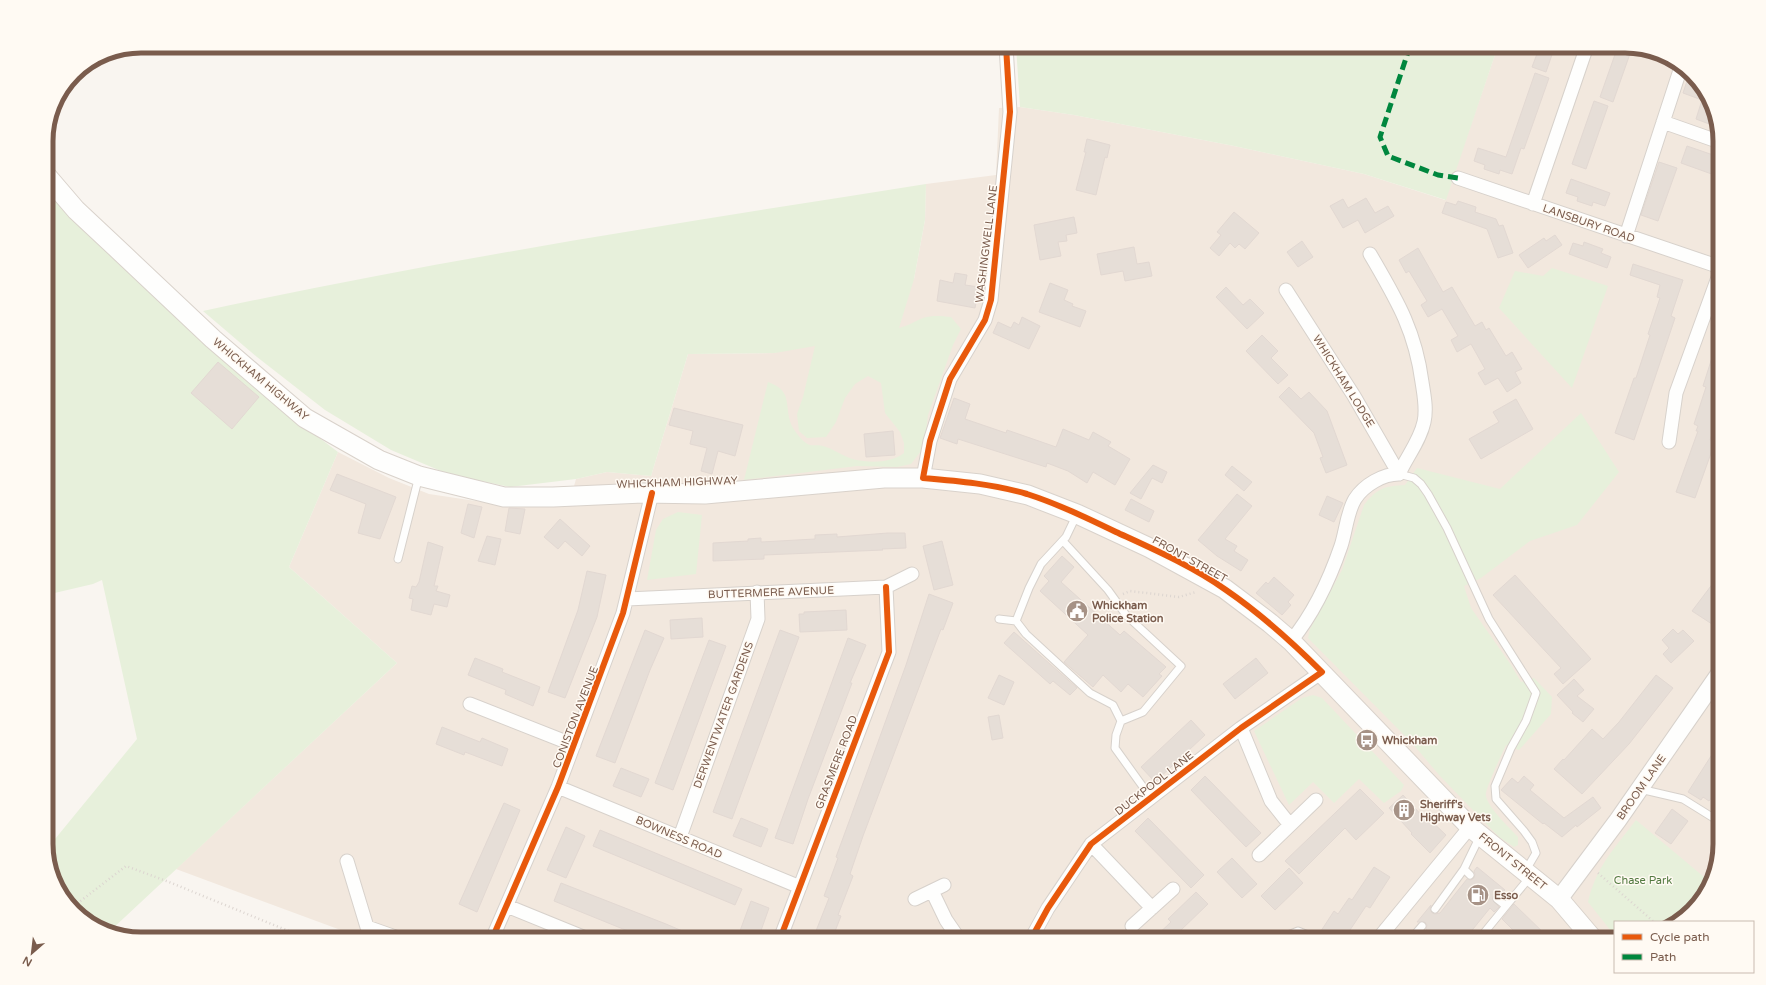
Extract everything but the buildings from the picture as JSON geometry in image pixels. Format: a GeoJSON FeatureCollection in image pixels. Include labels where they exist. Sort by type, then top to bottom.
{"type":"FeatureCollection","features":[{"type":"Feature","properties":{"kind":"main road","name":"WHICKHAM HIGHWAY"},"geometry":{"type":"LineString","coordinates":[[53,183],[76,210],[146,276],[214,339],[305,418],[379,460],[419,476],[504,497],[553,497],[652,493],[705,494],[884,478],[923,478],[980,484],[1028,494]]}},
{"type":"Feature","properties":{"kind":"main road","name":"FRONT STREET"},"geometry":{"type":"LineString","coordinates":[[1028,494],[1077,514],[1150,548],[1208,578],[1247,605],[1291,641],[1475,831],[1560,899],[1587,932]]}},
{"type":"Feature","properties":{"kind":"street","name":"WASHINGWELL LANE"},"geometry":{"type":"LineString","coordinates":[[923,478],[930,442],[950,379],[985,320],[991,300],[1010,112],[1006,53]]}},
{"type":"Feature","properties":{"kind":"street"},"geometry":{"type":"LineString","coordinates":[[1533,204],[1585,53]]}},
{"type":"Feature","properties":{"kind":"street"},"geometry":{"type":"LineString","coordinates":[[1626,236],[1679,72]]}},
{"type":"Feature","properties":{"kind":"street"},"geometry":{"type":"LineString","coordinates":[[1663,122],[1713,140]]}},
{"type":"Feature","properties":{"kind":"street","name":"LANSBURY ROAD"},"geometry":{"type":"LineString","coordinates":[[1458,178],[1713,265]]}},
{"type":"Feature","properties":{"kind":"street"},"geometry":{"type":"LineString","coordinates":[[1291,641],[1304,624],[1320,598],[1341,546],[1355,499],[1376,480],[1387,475],[1399,474],[1419,437],[1424,422],[1425,402],[1419,358],[1412,336],[1402,310],[1370,254]]}},
{"type":"Feature","properties":{"kind":"street","name":"WHICKHAM LODGE"},"geometry":{"type":"LineString","coordinates":[[1286,290],[1354,396],[1399,474]]}},
{"type":"Feature","properties":{"kind":"street"},"geometry":{"type":"LineString","coordinates":[[1669,442],[1676,393],[1713,291]]}},
{"type":"Feature","properties":{"kind":"street","name":"CONISTON AVENUE"},"geometry":{"type":"LineString","coordinates":[[495,932],[558,787],[600,678],[627,599],[652,493]]}},
{"type":"Feature","properties":{"kind":"street","name":"BUTTERMERE AVENUE"},"geometry":{"type":"LineString","coordinates":[[627,599],[886,587],[912,574]]}},
{"type":"Feature","properties":{"kind":"street","name":"GRASMERE ROAD"},"geometry":{"type":"LineString","coordinates":[[783,932],[889,652],[886,587]]}},
{"type":"Feature","properties":{"kind":"street","name":"DERWENTWATER GARDENS"},"geometry":{"type":"LineString","coordinates":[[680,837],[758,619],[757,592]]}},
{"type":"Feature","properties":{"kind":"street","name":"DUCKPOOL LANE"},"geometry":{"type":"LineString","coordinates":[[1035,932],[1048,908],[1091,844],[1242,728],[1322,672]]}},
{"type":"Feature","properties":{"kind":"street","name":"BROOM LANE"},"geometry":{"type":"LineString","coordinates":[[1560,899],[1640,789],[1713,683]]}},
{"type":"Feature","properties":{"kind":"street"},"geometry":{"type":"LineString","coordinates":[[470,704],[574,745]]}},
{"type":"Feature","properties":{"kind":"street"},"geometry":{"type":"LineString","coordinates":[[1242,728],[1271,801],[1290,825]]}},
{"type":"Feature","properties":{"kind":"street","name":"BOWNESS ROAD"},"geometry":{"type":"LineString","coordinates":[[558,787],[800,887]]}},
{"type":"Feature","properties":{"kind":"street"},"geometry":{"type":"LineString","coordinates":[[1259,855],[1316,800]]}},
{"type":"Feature","properties":{"kind":"street"},"geometry":{"type":"LineString","coordinates":[[1389,932],[1475,831]]}},
{"type":"Feature","properties":{"kind":"street"},"geometry":{"type":"LineString","coordinates":[[1091,844],[1152,908]]}},
{"type":"Feature","properties":{"kind":"street"},"geometry":{"type":"LineString","coordinates":[[347,861],[367,927],[381,932]]}},
{"type":"Feature","properties":{"kind":"street"},"geometry":{"type":"LineString","coordinates":[[915,899],[944,885]]}},
{"type":"Feature","properties":{"kind":"street"},"geometry":{"type":"LineString","coordinates":[[1132,926],[1173,889]]}},
{"type":"Feature","properties":{"kind":"street"},"geometry":{"type":"LineString","coordinates":[[932,891],[946,920],[954,932]]}},
{"type":"Feature","properties":{"kind":"street"},"geometry":{"type":"LineString","coordinates":[[507,906],[571,932]]}},
{"type":"Feature","properties":{"kind":"lane"},"geometry":{"type":"LineString","coordinates":[[1399,474],[1414,478],[1421,484],[1428,494],[1447,528],[1489,619],[1536,693],[1526,721],[1510,748],[1495,786],[1496,800],[1524,831],[1532,842],[1536,853],[1528,873],[1506,906],[1485,932]]}},
{"type":"Feature","properties":{"kind":"lane"},"geometry":{"type":"LineString","coordinates":[[398,559],[419,476]]}},
{"type":"Feature","properties":{"kind":"lane"},"geometry":{"type":"LineString","coordinates":[[1016,621],[1040,564],[1063,541],[1077,514]]}},
{"type":"Feature","properties":{"kind":"lane"},"geometry":{"type":"LineString","coordinates":[[1063,541],[1116,601],[1126,615],[1181,666],[1143,712],[1121,721]]}},
{"type":"Feature","properties":{"kind":"lane"},"geometry":{"type":"LineString","coordinates":[[999,620],[1016,621],[1026,634],[1090,693],[1113,705],[1121,721],[1116,735],[1115,748],[1150,798]]}},
{"type":"Feature","properties":{"kind":"lane"},"geometry":{"type":"LineString","coordinates":[[1640,789],[1683,799],[1713,818]]}},
{"type":"Feature","properties":{"kind":"lane"},"geometry":{"type":"LineString","coordinates":[[1435,909],[1464,869],[1475,831]]}},
{"type":"Feature","properties":{"kind":"lane"},"geometry":{"type":"LineString","coordinates":[[1464,869],[1470,875]]}},
{"type":"Feature","properties":{"kind":"lane"},"geometry":{"type":"LineString","coordinates":[[1497,899],[1506,906]]}},
{"type":"Feature","properties":{"kind":"lane"},"geometry":{"type":"LineString","coordinates":[[1417,932],[1422,926]]}},
{"type":"Feature","properties":{"kind":"path"},"geometry":{"type":"LineString","coordinates":[[1116,601],[1122,595],[1130,591],[1179,597],[1199,590],[1208,578]]}},
{"type":"Feature","properties":{"kind":"path"},"geometry":{"type":"LineString","coordinates":[[1587,863],[1653,921]]}},
{"type":"Feature","properties":{"kind":"path"},"geometry":{"type":"LineString","coordinates":[[77,904],[126,866],[291,932]]}},
{"type":"Feature","properties":{"kind":"shaded area"},"geometry":{"type":"Polygon","coordinates":[[[1496,53],[1625,53],[1648,56],[1664,62],[1683,75],[1698,92],[1708,113],[1713,135],[1713,850],[1708,872],[1698,893],[1683,910],[1667,921],[1614,921],[1614,932],[346,932],[176,869],[397,663],[289,567],[338,452],[389,478],[429,494],[496,504],[569,504],[576,479],[607,472],[651,476],[688,354],[775,353],[914,279],[925,220],[926,184],[996,175],[999,108],[1020,107],[1074,115],[1234,146],[1364,174],[1445,200],[1496,53]]]}},
{"type":"Feature","properties":{"kind":"green space"},"geometry":{"type":"Polygon","coordinates":[[[1016,53],[1496,53],[1446,200],[1364,174],[1234,146],[1074,115],[1020,107],[1016,53]]]}},
{"type":"Feature","properties":{"kind":"green space"},"geometry":{"type":"Polygon","coordinates":[[[926,184],[925,220],[914,279],[899,328],[923,318],[937,316],[951,317],[961,329],[953,345],[928,415],[924,447],[911,464],[897,467],[857,466],[744,480],[768,382],[776,386],[784,394],[791,424],[804,442],[829,448],[852,459],[876,462],[892,459],[904,453],[904,443],[900,432],[885,413],[881,383],[868,376],[855,384],[845,398],[836,422],[826,437],[807,438],[799,431],[797,414],[803,397],[815,346],[775,353],[688,354],[651,476],[607,472],[576,479],[510,487],[448,474],[391,450],[325,410],[257,357],[203,311],[293,292],[564,242],[926,184]]]}},
{"type":"Feature","properties":{"kind":"green space"},"geometry":{"type":"Polygon","coordinates":[[[53,195],[293,418],[338,452],[289,567],[397,663],[114,927],[92,917],[75,902],[62,883],[53,850],[53,841],[137,739],[102,580],[93,584],[53,593],[53,195]]]}},
{"type":"Feature","properties":{"kind":"green space"},"geometry":{"type":"Polygon","coordinates":[[[1552,268],[1608,286],[1572,388],[1499,308],[1515,271],[1543,276],[1552,268]]]}},
{"type":"Feature","properties":{"kind":"green space"},"geometry":{"type":"Polygon","coordinates":[[[1581,413],[1619,472],[1577,525],[1530,541],[1481,578],[1464,586],[1471,608],[1511,665],[1521,682],[1534,678],[1552,697],[1551,714],[1519,750],[1506,745],[1490,780],[1486,793],[1491,806],[1518,837],[1518,845],[1514,847],[1499,837],[1440,776],[1412,743],[1308,638],[1310,629],[1342,570],[1364,505],[1377,491],[1387,487],[1405,485],[1417,468],[1500,489],[1581,413]]]}},
{"type":"Feature","properties":{"kind":"green space"},"geometry":{"type":"Polygon","coordinates":[[[678,512],[702,515],[696,574],[647,580],[656,530],[663,519],[678,512]]]}},
{"type":"Feature","properties":{"kind":"green space"},"geometry":{"type":"Polygon","coordinates":[[[1313,695],[1322,698],[1404,785],[1401,791],[1384,803],[1359,779],[1334,803],[1313,782],[1289,805],[1254,731],[1302,698],[1313,695]]]}},
{"type":"Feature","properties":{"kind":"green space","name":"Chase Park"},"geometry":{"type":"Polygon","coordinates":[[[1636,820],[1706,878],[1691,902],[1683,910],[1667,921],[1614,921],[1614,932],[1612,932],[1588,902],[1596,878],[1613,849],[1636,820]]]}},
{"type":"Feature","properties":{"kind":"marked path"},"geometry":{"type":"LineString","coordinates":[[1408,53],[1380,137],[1388,156],[1438,175],[1458,178]]}},
{"type":"Feature","properties":{"kind":"cycle path"},"geometry":{"type":"LineString","coordinates":[[1006,53],[1010,112],[991,300],[985,320],[950,379],[930,441],[923,478],[988,485],[1027,494],[1050,502],[1158,551],[1200,573],[1239,599],[1276,629],[1322,672],[1241,728],[1091,844],[1048,908],[1035,932]]}},
{"type":"Feature","properties":{"kind":"cycle path"},"geometry":{"type":"LineString","coordinates":[[495,932],[558,787],[623,613],[652,493]]}},
{"type":"Feature","properties":{"kind":"cycle path"},"geometry":{"type":"LineString","coordinates":[[783,932],[889,652],[886,587]]}},
{"type":"Feature","properties":{"kind":"place","name":"Whickham Police Station"},"geometry":{"type":"Point","coordinates":[1077,611]}},
{"type":"Feature","properties":{"kind":"place","name":"Whickham"},"geometry":{"type":"Point","coordinates":[1367,740]}},
{"type":"Feature","properties":{"kind":"place","name":"Sheriff's Highway Vets"},"geometry":{"type":"Point","coordinates":[1404,810]}},
{"type":"Feature","properties":{"kind":"place","name":"Esso"},"geometry":{"type":"Point","coordinates":[1478,895]}}]}
